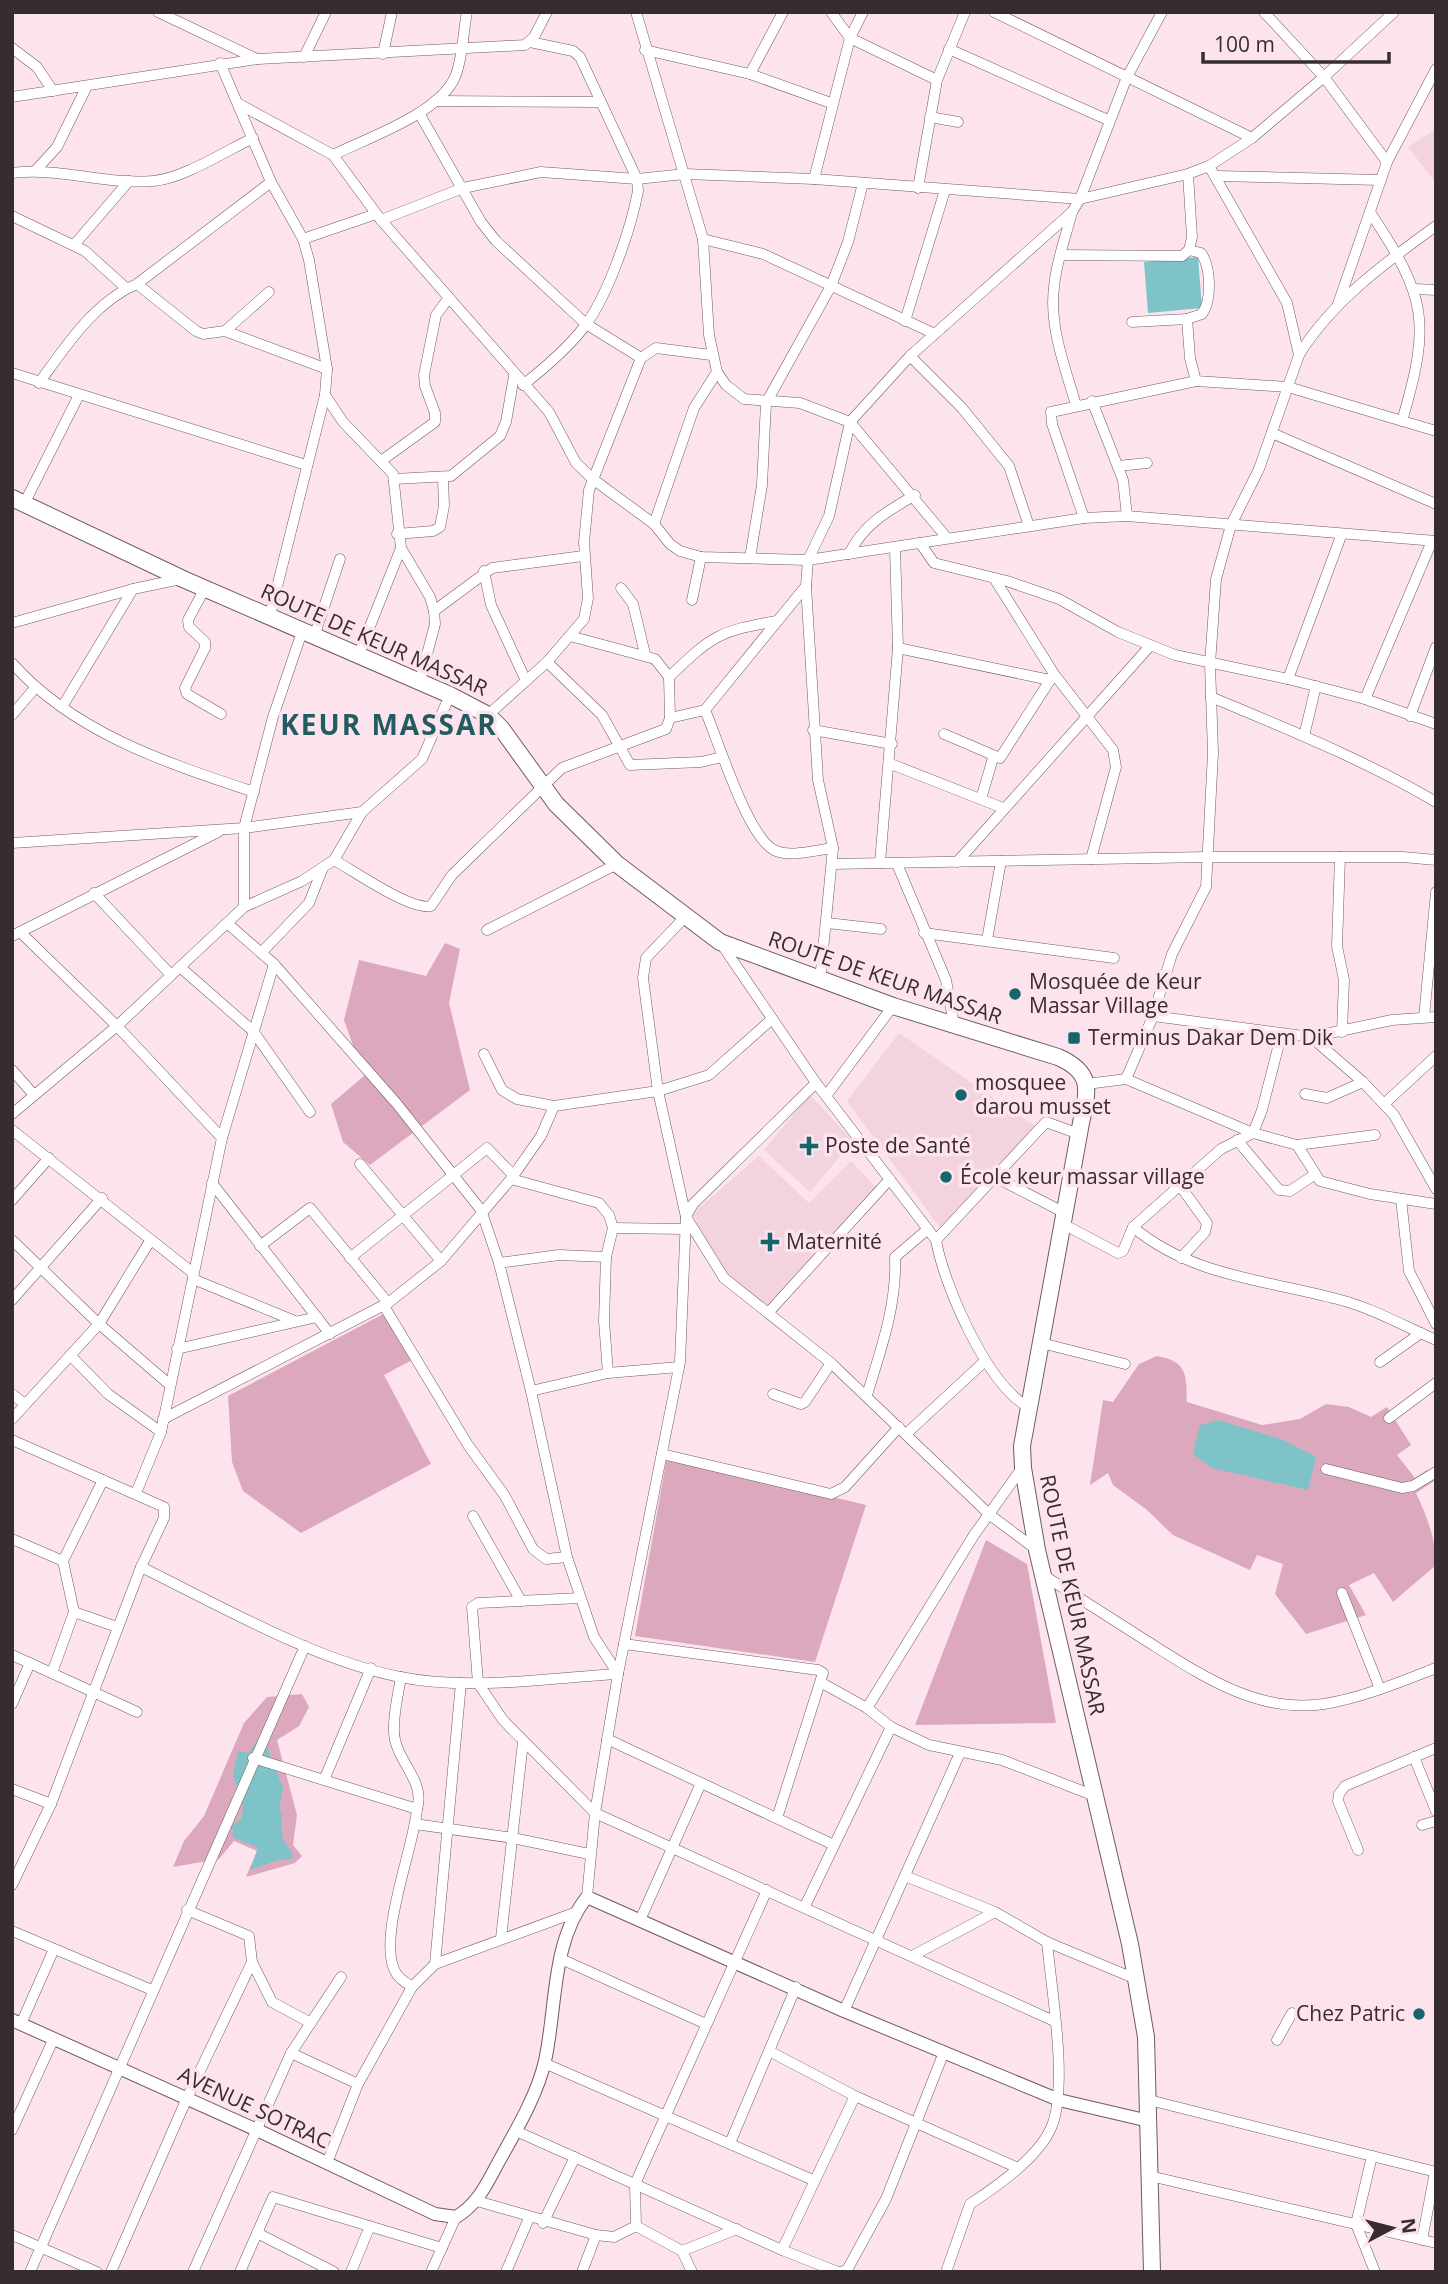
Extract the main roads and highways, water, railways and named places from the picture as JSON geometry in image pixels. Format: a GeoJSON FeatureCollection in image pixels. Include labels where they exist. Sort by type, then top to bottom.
{"type":"FeatureCollection","features":[{"type":"Feature","properties":{"kind":"main road","name":"ROUTE DE KEUR MASSAR"},"geometry":{"type":"LineString","coordinates":[[18,501],[183,579],[420,681],[488,715],[512,740],[542,785],[578,828],[617,864],[720,942],[820,981],[1075,1065],[1085,1074],[1087,1084],[1079,1134],[1028,1407],[1022,1447],[1023,1468],[1042,1575],[1095,1796],[1136,1979],[1146,2037],[1152,2272]]}},
{"type":"Feature","properties":{"kind":"water"},"geometry":{"type":"Polygon","coordinates":[[[1198,257],[1202,308],[1148,313],[1144,262],[1198,257]]]}},
{"type":"Feature","properties":{"kind":"water"},"geometry":{"type":"Polygon","coordinates":[[[1218,1420],[1281,1439],[1316,1457],[1308,1490],[1212,1468],[1193,1454],[1200,1425],[1218,1420]]]}},
{"type":"Feature","properties":{"kind":"water"},"geometry":{"type":"Polygon","coordinates":[[[257,1741],[265,1742],[283,1788],[279,1810],[282,1811],[282,1833],[285,1843],[292,1851],[292,1859],[278,1860],[250,1870],[258,1848],[233,1837],[232,1826],[242,1818],[243,1806],[233,1774],[238,1751],[249,1753],[257,1741]]]}},
{"type":"Feature","properties":{"kind":"place","name":"Mosquée de Keur Massar Village"},"geometry":{"type":"Point","coordinates":[1015,994]}},
{"type":"Feature","properties":{"kind":"place","name":"Terminus Dakar Dem Dik"},"geometry":{"type":"Point","coordinates":[1074,1038]}},
{"type":"Feature","properties":{"kind":"place","name":"mosquee darou musset"},"geometry":{"type":"Point","coordinates":[961,1095]}},
{"type":"Feature","properties":{"kind":"place","name":"Poste de Santé"},"geometry":{"type":"Point","coordinates":[809,1146]}},
{"type":"Feature","properties":{"kind":"place","name":"École keur massar village"},"geometry":{"type":"Point","coordinates":[946,1177]}},
{"type":"Feature","properties":{"kind":"place","name":"Maternité"},"geometry":{"type":"Point","coordinates":[770,1242]}},
{"type":"Feature","properties":{"kind":"place","name":"Chez Patric"},"geometry":{"type":"Point","coordinates":[1419,2014]}},
{"type":"Feature","properties":{"kind":"district","name":"KEUR MASSAR"},"geometry":{"type":"Point","coordinates":[389,725]}}]}
